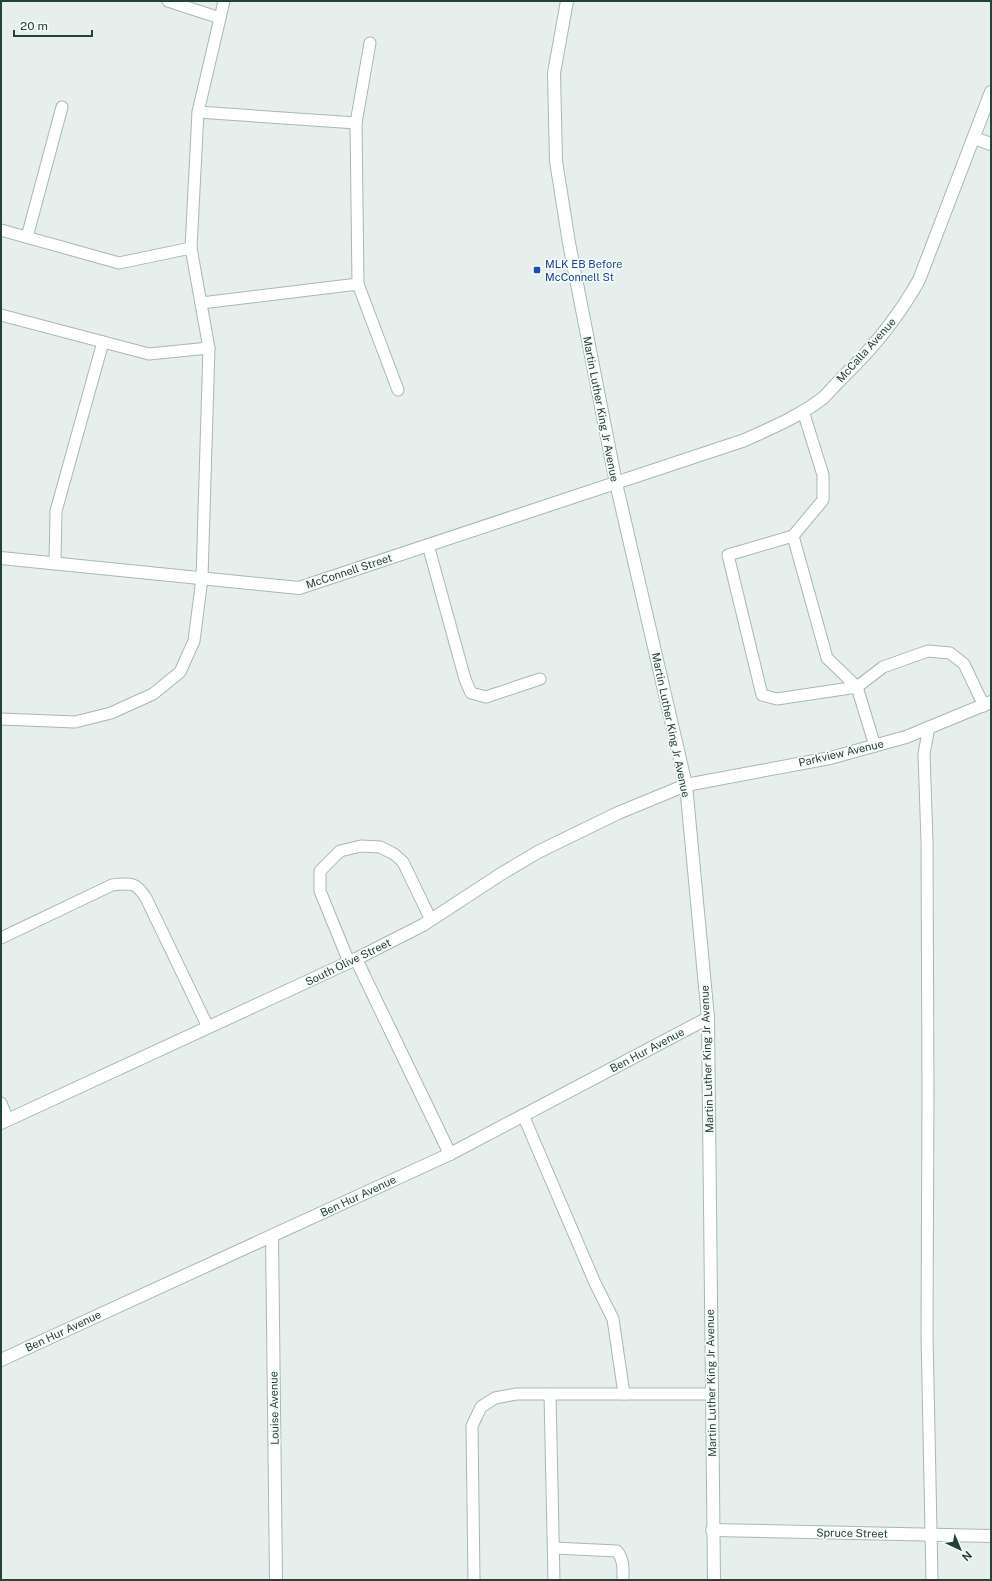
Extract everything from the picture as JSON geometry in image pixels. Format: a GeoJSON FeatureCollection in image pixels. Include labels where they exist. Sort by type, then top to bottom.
{"type":"FeatureCollection","features":[{"type":"Feature","properties":{"kind":"street","name":"Martin Luther King Jr Avenue"},"geometry":{"type":"LineString","coordinates":[[567,1],[554,73],[556,161],[569,243],[616,484],[686,785],[708,1018],[712,1530],[714,1580]]}},
{"type":"Feature","properties":{"kind":"street","name":"McCalla Avenue"},"geometry":{"type":"LineString","coordinates":[[616,484],[745,440],[783,423],[822,398],[860,360],[883,335],[907,302],[919,280],[991,92]]}},
{"type":"Feature","properties":{"kind":"street"},"geometry":{"type":"LineString","coordinates":[[974,138],[991,144]]}},
{"type":"Feature","properties":{"kind":"street","name":"McConnell Street"},"geometry":{"type":"LineString","coordinates":[[1,558],[298,588],[616,484]]}},
{"type":"Feature","properties":{"kind":"street","name":"Parkview Avenue"},"geometry":{"type":"LineString","coordinates":[[686,785],[830,758],[906,738],[929,727],[987,704]]}},
{"type":"Feature","properties":{"kind":"street","name":"South Olive Street"},"geometry":{"type":"LineString","coordinates":[[4,1121],[353,961],[431,920],[501,874],[538,852],[618,813],[686,785]]}},
{"type":"Feature","properties":{"kind":"street"},"geometry":{"type":"LineString","coordinates":[[353,961],[450,1154]]}},
{"type":"Feature","properties":{"kind":"street","name":"Ben Hur Avenue"},"geometry":{"type":"LineString","coordinates":[[1,1360],[450,1154],[708,1018]]}},
{"type":"Feature","properties":{"kind":"street","name":"Louise Avenue"},"geometry":{"type":"LineString","coordinates":[[272,1236],[276,1580]]}},
{"type":"Feature","properties":{"kind":"street","name":"Spruce Street"},"geometry":{"type":"LineString","coordinates":[[712,1530],[991,1536]]}},
{"type":"Feature","properties":{"kind":"lane"},"geometry":{"type":"LineString","coordinates":[[168,1],[220,18]]}},
{"type":"Feature","properties":{"kind":"lane"},"geometry":{"type":"LineString","coordinates":[[1,719],[75,722],[111,713],[153,694],[180,672],[194,641],[202,578],[209,348],[191,248],[198,112],[224,1]]}},
{"type":"Feature","properties":{"kind":"lane"},"geometry":{"type":"LineString","coordinates":[[370,43],[356,123],[358,284],[398,390]]}},
{"type":"Feature","properties":{"kind":"lane"},"geometry":{"type":"LineString","coordinates":[[27,237],[62,107]]}},
{"type":"Feature","properties":{"kind":"lane"},"geometry":{"type":"LineString","coordinates":[[198,112],[356,123]]}},
{"type":"Feature","properties":{"kind":"lane"},"geometry":{"type":"LineString","coordinates":[[1,230],[119,263],[191,248]]}},
{"type":"Feature","properties":{"kind":"lane"},"geometry":{"type":"LineString","coordinates":[[201,303],[358,284]]}},
{"type":"Feature","properties":{"kind":"lane"},"geometry":{"type":"LineString","coordinates":[[1,315],[149,354],[209,348]]}},
{"type":"Feature","properties":{"kind":"lane"},"geometry":{"type":"LineString","coordinates":[[55,563],[56,511],[103,342]]}},
{"type":"Feature","properties":{"kind":"lane"},"geometry":{"type":"LineString","coordinates":[[803,411],[823,475],[823,500],[793,536],[728,555],[762,695],[777,699],[857,688],[883,667],[928,651],[950,654],[964,664],[987,704]]}},
{"type":"Feature","properties":{"kind":"lane"},"geometry":{"type":"LineString","coordinates":[[793,536],[827,658],[857,688],[876,746]]}},
{"type":"Feature","properties":{"kind":"lane"},"geometry":{"type":"LineString","coordinates":[[428,545],[465,679],[471,693],[486,696],[540,679]]}},
{"type":"Feature","properties":{"kind":"lane"},"geometry":{"type":"LineString","coordinates":[[929,727],[924,754],[928,1093],[927,1334],[932,1580]]}},
{"type":"Feature","properties":{"kind":"lane"},"geometry":{"type":"LineString","coordinates":[[353,961],[320,891],[320,871],[340,851],[361,846],[380,847],[394,854],[403,862],[431,920]]}},
{"type":"Feature","properties":{"kind":"lane"},"geometry":{"type":"LineString","coordinates":[[1,938],[112,885],[130,883],[139,888],[146,898],[208,1027]]}},
{"type":"Feature","properties":{"kind":"lane"},"geometry":{"type":"LineString","coordinates":[[1,1103],[4,1121]]}},
{"type":"Feature","properties":{"kind":"lane"},"geometry":{"type":"LineString","coordinates":[[523,1115],[595,1283],[613,1319],[624,1394]]}},
{"type":"Feature","properties":{"kind":"lane"},"geometry":{"type":"LineString","coordinates":[[474,1580],[472,1426],[481,1407],[495,1398],[516,1394],[711,1394]]}},
{"type":"Feature","properties":{"kind":"lane"},"geometry":{"type":"LineString","coordinates":[[550,1394],[554,1580]]}},
{"type":"Feature","properties":{"kind":"lane"},"geometry":{"type":"LineString","coordinates":[[554,1548],[617,1551],[621,1556],[623,1564],[623,1580]]}},
{"type":"Feature","properties":{"kind":"place","name":"MLK EB Before McConnell St"},"geometry":{"type":"Point","coordinates":[537,270]}}]}
